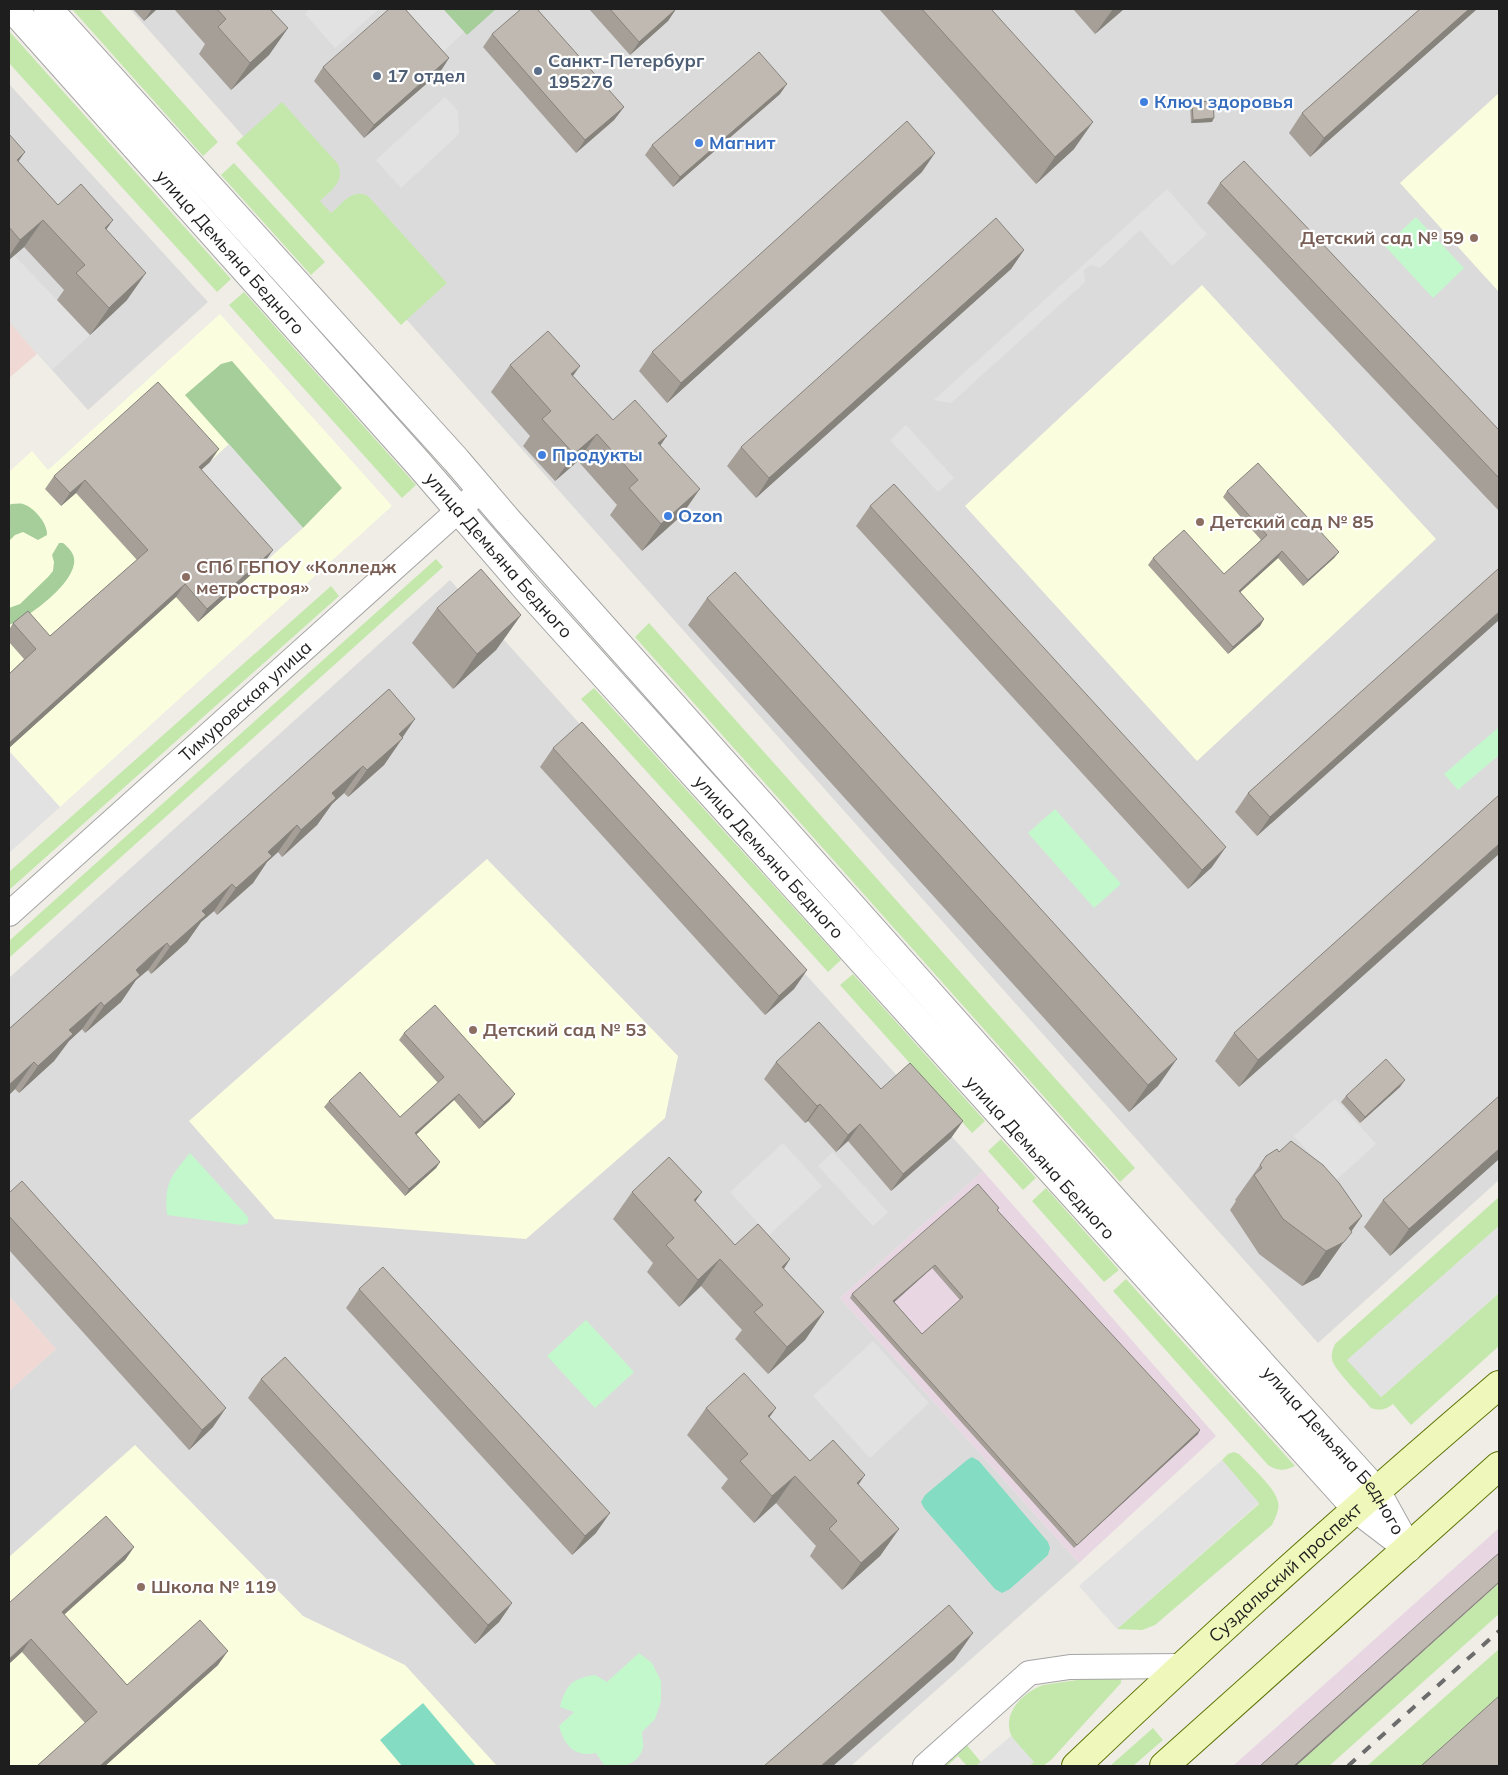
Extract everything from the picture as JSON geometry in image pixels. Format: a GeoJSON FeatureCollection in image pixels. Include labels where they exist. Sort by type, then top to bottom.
{"type":"FeatureCollection","features":[{"type":"Feature","properties":{"kind":"main road","name":"Суздальский проспект"},"geometry":{"type":"LineString","coordinates":[[1076,1766],[1181,1666],[1366,1500],[1499,1385]]}},
{"type":"Feature","properties":{"kind":"main road"},"geometry":{"type":"LineString","coordinates":[[1164,1766],[1499,1466]]}},
{"type":"Feature","properties":{"kind":"street","name":"улица Демьяна Бедного"},"geometry":{"type":"LineString","coordinates":[[13,9],[460,510],[533,596],[1366,1500]]}},
{"type":"Feature","properties":{"kind":"street","name":"улица Демьяна Бедного"},"geometry":{"type":"LineString","coordinates":[[48,9],[481,490],[1104,1189],[1408,1548]]}},
{"type":"Feature","properties":{"kind":"street","name":"Тимуровская улица"},"geometry":{"type":"LineString","coordinates":[[9,914],[481,490]]}},
{"type":"Feature","properties":{"kind":"street"},"geometry":{"type":"LineString","coordinates":[[925,1766],[1029,1673],[1070,1667],[1181,1666]]}},
{"type":"Feature","properties":{"kind":"shaded area"},"geometry":{"type":"Polygon","coordinates":[[[130,9],[1499,9],[1499,1180],[1318,1343],[130,9]]]}},
{"type":"Feature","properties":{"kind":"shaded area"},"geometry":{"type":"Polygon","coordinates":[[[310,9],[379,9],[335,48],[305,14],[310,9]]]}},
{"type":"Feature","properties":{"kind":"shaded area"},"geometry":{"type":"Polygon","coordinates":[[[399,9],[443,9],[464,32],[440,55],[399,9]]]}},
{"type":"Feature","properties":{"kind":"shaded area"},"geometry":{"type":"Polygon","coordinates":[[[9,84],[208,302],[88,410],[9,322],[9,84]]]}},
{"type":"Feature","properties":{"kind":"shaded area","name":"Детский сад № 59"},"geometry":{"type":"Polygon","coordinates":[[[1499,93],[1499,292],[1400,183],[1499,93]]]}},
{"type":"Feature","properties":{"kind":"shaded area"},"geometry":{"type":"Polygon","coordinates":[[[445,97],[458,111],[459,134],[401,188],[376,160],[445,97]]]}},
{"type":"Feature","properties":{"kind":"shaded area"},"geometry":{"type":"Polygon","coordinates":[[[1167,189],[1207,234],[1172,266],[1140,230],[1100,268],[1091,265],[1084,270],[1085,282],[951,403],[934,400],[1167,189]]]}},
{"type":"Feature","properties":{"kind":"shaded area"},"geometry":{"type":"Polygon","coordinates":[[[14,255],[90,335],[52,370],[9,321],[9,260],[14,255]]]}},
{"type":"Feature","properties":{"kind":"shaded area","name":"Детский сад № 85"},"geometry":{"type":"Polygon","coordinates":[[[1202,285],[1436,539],[1197,761],[965,506],[1202,285]]]}},
{"type":"Feature","properties":{"kind":"shaded area"},"geometry":{"type":"Polygon","coordinates":[[[220,314],[392,506],[60,807],[9,751],[9,472],[32,451],[48,470],[220,314]]]}},
{"type":"Feature","properties":{"kind":"shaded area"},"geometry":{"type":"Polygon","coordinates":[[[9,322],[37,354],[9,378],[9,322]]]}},
{"type":"Feature","properties":{"kind":"shaded area"},"geometry":{"type":"Polygon","coordinates":[[[906,425],[954,478],[938,492],[890,440],[906,425]]]}},
{"type":"Feature","properties":{"kind":"shaded area"},"geometry":{"type":"Polygon","coordinates":[[[229,444],[303,528],[264,563],[190,480],[229,444]]]}},
{"type":"Feature","properties":{"kind":"shaded area"},"geometry":{"type":"Polygon","coordinates":[[[450,580],[983,1171],[840,1298],[1079,1563],[851,1766],[9,1766],[9,1391],[56,1349],[9,1296],[9,978],[450,580]]]}},
{"type":"Feature","properties":{"kind":"shaded area"},"geometry":{"type":"Polygon","coordinates":[[[9,751],[60,807],[9,853],[9,751]]]}},
{"type":"Feature","properties":{"kind":"shaded area","name":"Детский сад № 53"},"geometry":{"type":"Polygon","coordinates":[[[487,859],[678,1056],[665,1118],[526,1239],[275,1219],[189,1121],[487,859]]]}},
{"type":"Feature","properties":{"kind":"shaded area"},"geometry":{"type":"Polygon","coordinates":[[[1335,1099],[1376,1144],[1335,1181],[1294,1136],[1335,1099]]]}},
{"type":"Feature","properties":{"kind":"shaded area"},"geometry":{"type":"Polygon","coordinates":[[[783,1143],[822,1186],[769,1235],[730,1192],[783,1143]]]}},
{"type":"Feature","properties":{"kind":"shaded area"},"geometry":{"type":"Polygon","coordinates":[[[833,1152],[888,1212],[873,1226],[818,1166],[833,1152]]]}},
{"type":"Feature","properties":{"kind":"shaded area"},"geometry":{"type":"Polygon","coordinates":[[[983,1171],[1216,1436],[1079,1563],[840,1298],[983,1171]]]}},
{"type":"Feature","properties":{"kind":"shaded area"},"geometry":{"type":"Polygon","coordinates":[[[1499,1226],[1499,1293],[1381,1397],[1347,1360],[1499,1226]]]}},
{"type":"Feature","properties":{"kind":"shaded area"},"geometry":{"type":"Polygon","coordinates":[[[9,1296],[56,1349],[9,1391],[9,1296]]]}},
{"type":"Feature","properties":{"kind":"shaded area"},"geometry":{"type":"Polygon","coordinates":[[[873,1341],[929,1403],[870,1458],[813,1396],[873,1341]]]}},
{"type":"Feature","properties":{"kind":"shaded area","name":"Школа № 119"},"geometry":{"type":"Polygon","coordinates":[[[135,1445],[303,1616],[405,1665],[497,1766],[9,1766],[9,1557],[135,1445]]]}},
{"type":"Feature","properties":{"kind":"shaded area"},"geometry":{"type":"Polygon","coordinates":[[[1222,1460],[1259,1503],[1117,1629],[1079,1586],[1222,1460]]]}},
{"type":"Feature","properties":{"kind":"shaded area"},"geometry":{"type":"Polygon","coordinates":[[[1499,1528],[1499,1583],[1296,1766],[1233,1766],[1499,1528]]]}},
{"type":"Feature","properties":{"kind":"shaded area"},"geometry":{"type":"Polygon","coordinates":[[[1011,1736],[1034,1762],[1029,1766],[976,1766],[1011,1736]]]}},
{"type":"Feature","properties":{"kind":"green space"},"geometry":{"type":"Polygon","coordinates":[[[72,9],[99,9],[218,142],[203,156],[72,9]]]}},
{"type":"Feature","properties":{"kind":"green space"},"geometry":{"type":"Polygon","coordinates":[[[443,9],[496,9],[467,35],[443,9]]]}},
{"type":"Feature","properties":{"kind":"green space"},"geometry":{"type":"Polygon","coordinates":[[[9,31],[231,279],[217,292],[9,63],[9,31]]]}},
{"type":"Feature","properties":{"kind":"green space"},"geometry":{"type":"Polygon","coordinates":[[[282,102],[338,164],[340,170],[339,180],[333,189],[320,201],[331,213],[352,195],[362,194],[368,196],[447,283],[401,325],[236,143],[282,102]]]}},
{"type":"Feature","properties":{"kind":"green space"},"geometry":{"type":"Polygon","coordinates":[[[234,163],[325,262],[311,275],[221,175],[234,163]]]}},
{"type":"Feature","properties":{"kind":"green space"},"geometry":{"type":"Polygon","coordinates":[[[1416,217],[1464,268],[1433,298],[1385,246],[1416,217]]]}},
{"type":"Feature","properties":{"kind":"green space"},"geometry":{"type":"Polygon","coordinates":[[[244,292],[416,485],[402,498],[229,305],[244,292]]]}},
{"type":"Feature","properties":{"kind":"green space"},"geometry":{"type":"Polygon","coordinates":[[[232,361],[342,488],[303,528],[185,395],[221,364],[232,361]]]}},
{"type":"Feature","properties":{"kind":"green space"},"geometry":{"type":"Polygon","coordinates":[[[11,504],[22,504],[32,509],[43,521],[47,535],[38,540],[23,532],[15,535],[9,541],[9,506],[11,504]]]}},
{"type":"Feature","properties":{"kind":"green space"},"geometry":{"type":"Polygon","coordinates":[[[59,543],[63,543],[70,550],[74,558],[73,567],[68,578],[39,607],[9,625],[9,608],[20,604],[53,571],[54,562],[52,555],[59,543]]]}},
{"type":"Feature","properties":{"kind":"green space"},"geometry":{"type":"Polygon","coordinates":[[[436,559],[443,567],[9,958],[9,941],[436,559]]]}},
{"type":"Feature","properties":{"kind":"green space"},"geometry":{"type":"Polygon","coordinates":[[[331,586],[339,596],[9,890],[9,872],[331,586]]]}},
{"type":"Feature","properties":{"kind":"green space"},"geometry":{"type":"Polygon","coordinates":[[[649,623],[1135,1168],[1120,1182],[635,637],[649,623]]]}},
{"type":"Feature","properties":{"kind":"green space"},"geometry":{"type":"Polygon","coordinates":[[[594,688],[841,960],[828,972],[581,699],[594,688]]]}},
{"type":"Feature","properties":{"kind":"green space"},"geometry":{"type":"Polygon","coordinates":[[[1499,727],[1499,755],[1458,790],[1444,774],[1499,727]]]}},
{"type":"Feature","properties":{"kind":"green space"},"geometry":{"type":"Polygon","coordinates":[[[1055,809],[1121,884],[1094,908],[1028,833],[1055,809]]]}},
{"type":"Feature","properties":{"kind":"green space"},"geometry":{"type":"Polygon","coordinates":[[[853,974],[985,1121],[972,1133],[840,985],[853,974]]]}},
{"type":"Feature","properties":{"kind":"green space"},"geometry":{"type":"Polygon","coordinates":[[[1001,1139],[1036,1178],[1023,1190],[988,1151],[1001,1139]]]}},
{"type":"Feature","properties":{"kind":"green space"},"geometry":{"type":"Polygon","coordinates":[[[190,1153],[248,1217],[248,1223],[242,1225],[167,1215],[166,1204],[170,1181],[190,1153]]]}},
{"type":"Feature","properties":{"kind":"green space"},"geometry":{"type":"Polygon","coordinates":[[[1046,1188],[1119,1270],[1104,1282],[1032,1201],[1046,1188]]]}},
{"type":"Feature","properties":{"kind":"green space"},"geometry":{"type":"Polygon","coordinates":[[[1499,1197],[1499,1226],[1348,1360],[1381,1397],[1499,1293],[1499,1346],[1411,1425],[1393,1404],[1382,1409],[1371,1408],[1334,1364],[1332,1355],[1335,1344],[1499,1197]]]}},
{"type":"Feature","properties":{"kind":"green space"},"geometry":{"type":"Polygon","coordinates":[[[1126,1279],[1295,1466],[1281,1470],[1268,1465],[1113,1291],[1126,1279]]]}},
{"type":"Feature","properties":{"kind":"green space"},"geometry":{"type":"Polygon","coordinates":[[[586,1320],[634,1372],[595,1408],[547,1356],[586,1320]]]}},
{"type":"Feature","properties":{"kind":"green space"},"geometry":{"type":"Polygon","coordinates":[[[1234,1452],[1239,1454],[1262,1477],[1276,1496],[1278,1508],[1272,1525],[1155,1625],[1142,1630],[1117,1629],[1259,1504],[1222,1460],[1228,1454],[1234,1452]]]}},
{"type":"Feature","properties":{"kind":"green space"},"geometry":{"type":"Polygon","coordinates":[[[972,1457],[979,1461],[1048,1542],[1050,1548],[1048,1555],[1010,1589],[1002,1593],[995,1589],[924,1508],[921,1502],[925,1495],[972,1457]]]}},
{"type":"Feature","properties":{"kind":"green space"},"geometry":{"type":"Polygon","coordinates":[[[1499,1583],[1499,1614],[1329,1766],[1296,1766],[1499,1583]]]}},
{"type":"Feature","properties":{"kind":"green space"},"geometry":{"type":"Polygon","coordinates":[[[1499,1649],[1499,1697],[1422,1766],[1367,1766],[1499,1649]]]}},
{"type":"Feature","properties":{"kind":"green space"},"geometry":{"type":"Polygon","coordinates":[[[639,1653],[652,1663],[661,1681],[661,1701],[655,1719],[642,1732],[643,1748],[641,1754],[627,1765],[616,1767],[604,1765],[596,1753],[582,1754],[576,1752],[567,1744],[559,1726],[574,1712],[560,1707],[567,1688],[575,1681],[595,1675],[607,1682],[639,1653]]]}},
{"type":"Feature","properties":{"kind":"green space"},"geometry":{"type":"Polygon","coordinates":[[[1118,1674],[1121,1678],[1121,1683],[1051,1760],[1043,1766],[1029,1766],[1033,1762],[1013,1738],[1009,1727],[1012,1711],[1016,1704],[1036,1688],[1043,1685],[1118,1674]]]}},
{"type":"Feature","properties":{"kind":"green space"},"geometry":{"type":"Polygon","coordinates":[[[423,1703],[476,1766],[402,1766],[380,1740],[423,1703]]]}},
{"type":"Feature","properties":{"kind":"green space"},"geometry":{"type":"Polygon","coordinates":[[[1153,1728],[1163,1740],[1133,1766],[1110,1766],[1153,1728]]]}},
{"type":"Feature","properties":{"kind":"green space"},"geometry":{"type":"Polygon","coordinates":[[[965,1743],[981,1762],[976,1766],[967,1766],[958,1756],[947,1766],[939,1766],[965,1743]]]}},
{"type":"Feature","properties":{"kind":"building"},"geometry":{"type":"Polygon","coordinates":[[[217,9],[270,9],[288,28],[250,63],[218,27],[226,19],[217,9]]]}},
{"type":"Feature","properties":{"kind":"building","name":"17 отдел"},"geometry":{"type":"Polygon","coordinates":[[[389,9],[405,9],[449,58],[374,125],[323,67],[389,9]]]}},
{"type":"Feature","properties":{"kind":"building"},"geometry":{"type":"Polygon","coordinates":[[[521,9],[537,9],[624,107],[585,140],[492,34],[521,9]]]}},
{"type":"Feature","properties":{"kind":"building"},"geometry":{"type":"Polygon","coordinates":[[[610,9],[676,9],[639,42],[610,9]]]}},
{"type":"Feature","properties":{"kind":"building"},"geometry":{"type":"Polygon","coordinates":[[[922,9],[991,9],[1093,122],[1055,157],[922,9]]]}},
{"type":"Feature","properties":{"kind":"building"},"geometry":{"type":"Polygon","coordinates":[[[1420,9],[1469,9],[1324,138],[1302,113],[1420,9]]]}},
{"type":"Feature","properties":{"kind":"building"},"geometry":{"type":"Polygon","coordinates":[[[759,52],[787,84],[680,177],[652,145],[759,52]]]}},
{"type":"Feature","properties":{"kind":"building"},"geometry":{"type":"Polygon","coordinates":[[[1213,101],[1214,118],[1193,120],[1192,102],[1213,101]]]}},
{"type":"Feature","properties":{"kind":"building"},"geometry":{"type":"Polygon","coordinates":[[[907,121],[935,153],[681,383],[652,352],[907,121]]]}},
{"type":"Feature","properties":{"kind":"building"},"geometry":{"type":"Polygon","coordinates":[[[9,134],[25,152],[17,160],[58,205],[81,184],[113,220],[105,228],[146,273],[109,308],[76,273],[85,265],[43,220],[20,240],[9,227],[9,134]]]}},
{"type":"Feature","properties":{"kind":"building"},"geometry":{"type":"Polygon","coordinates":[[[1244,161],[1499,430],[1499,478],[1220,183],[1244,161]]]}},
{"type":"Feature","properties":{"kind":"building"},"geometry":{"type":"Polygon","coordinates":[[[996,218],[1024,250],[769,478],[741,447],[996,218]]]}},
{"type":"Feature","properties":{"kind":"building"},"geometry":{"type":"Polygon","coordinates":[[[548,331],[580,366],[571,374],[613,420],[635,400],[667,436],[658,443],[700,489],[661,524],[629,488],[638,480],[597,434],[574,454],[542,419],[551,411],[510,365],[548,331]]]}},
{"type":"Feature","properties":{"kind":"building","name":"СПб ГБПОУ «Колледж метростроя»"},"geometry":{"type":"Polygon","coordinates":[[[158,382],[219,449],[199,467],[273,550],[207,609],[185,584],[9,743],[9,674],[36,649],[13,623],[28,611],[50,636],[148,550],[85,480],[70,493],[54,476],[158,382]]]}},
{"type":"Feature","properties":{"kind":"building"},"geometry":{"type":"Polygon","coordinates":[[[1258,463],[1339,552],[1308,580],[1282,551],[1239,591],[1264,619],[1233,647],[1153,558],[1184,530],[1224,574],[1267,535],[1227,491],[1258,463]]]}},
{"type":"Feature","properties":{"kind":"building"},"geometry":{"type":"Polygon","coordinates":[[[894,484],[1226,847],[1202,870],[870,506],[894,484]]]}},
{"type":"Feature","properties":{"kind":"building"},"geometry":{"type":"Polygon","coordinates":[[[481,569],[521,615],[477,654],[437,608],[481,569]]]}},
{"type":"Feature","properties":{"kind":"building"},"geometry":{"type":"Polygon","coordinates":[[[1498,569],[1499,612],[1270,817],[1248,793],[1498,569]]]}},
{"type":"Feature","properties":{"kind":"building"},"geometry":{"type":"Polygon","coordinates":[[[735,572],[1177,1059],[1148,1085],[707,598],[735,572]]]}},
{"type":"Feature","properties":{"kind":"building"},"geometry":{"type":"Polygon","coordinates":[[[389,689],[415,719],[399,734],[403,738],[367,770],[363,766],[332,793],[336,798],[301,830],[297,825],[268,852],[272,856],[236,888],[232,884],[202,911],[206,915],[170,947],[167,943],[136,970],[140,975],[104,1006],[101,1002],[69,1030],[73,1034],[38,1066],[34,1062],[9,1085],[9,1029],[389,689]]]}},
{"type":"Feature","properties":{"kind":"building"},"geometry":{"type":"Polygon","coordinates":[[[582,722],[807,970],[779,996],[553,748],[582,722]]]}},
{"type":"Feature","properties":{"kind":"building"},"geometry":{"type":"Polygon","coordinates":[[[1499,795],[1499,844],[1258,1060],[1234,1033],[1499,795]]]}},
{"type":"Feature","properties":{"kind":"building"},"geometry":{"type":"Polygon","coordinates":[[[435,1005],[515,1094],[484,1122],[459,1094],[415,1133],[440,1162],[409,1189],[329,1101],[360,1072],[400,1117],[444,1077],[404,1033],[435,1005]]]}},
{"type":"Feature","properties":{"kind":"building"},"geometry":{"type":"Polygon","coordinates":[[[819,1022],[881,1089],[910,1063],[963,1121],[903,1174],[860,1124],[848,1135],[820,1104],[817,1106],[776,1062],[819,1022]]]}},
{"type":"Feature","properties":{"kind":"building"},"geometry":{"type":"Polygon","coordinates":[[[1386,1059],[1405,1080],[1365,1117],[1346,1096],[1386,1059]]]}},
{"type":"Feature","properties":{"kind":"building"},"geometry":{"type":"Polygon","coordinates":[[[1499,1096],[1499,1149],[1409,1229],[1383,1200],[1499,1096]]]}},
{"type":"Feature","properties":{"kind":"building"},"geometry":{"type":"Polygon","coordinates":[[[1291,1141],[1323,1165],[1339,1183],[1362,1216],[1349,1228],[1352,1232],[1344,1242],[1326,1251],[1283,1219],[1254,1175],[1262,1168],[1260,1165],[1266,1156],[1277,1149],[1279,1152],[1291,1141]]]}},
{"type":"Feature","properties":{"kind":"building"},"geometry":{"type":"Polygon","coordinates":[[[669,1157],[702,1192],[694,1200],[735,1245],[758,1224],[790,1259],[782,1267],[824,1312],[787,1347],[754,1312],[763,1305],[720,1259],[698,1280],[666,1245],[674,1238],[632,1192],[669,1157]]]}},
{"type":"Feature","properties":{"kind":"building"},"geometry":{"type":"Polygon","coordinates":[[[22,1181],[226,1408],[202,1430],[9,1216],[9,1193],[22,1181]]]}},
{"type":"Feature","properties":{"kind":"building"},"geometry":{"type":"Polygon","coordinates":[[[978,1184],[999,1208],[997,1210],[1200,1430],[1077,1545],[852,1294],[978,1184]],[[935,1265],[893,1301],[922,1334],[963,1297],[935,1265]]]}},
{"type":"Feature","properties":{"kind":"building"},"geometry":{"type":"Polygon","coordinates":[[[383,1267],[610,1513],[585,1536],[359,1289],[383,1267]]]}},
{"type":"Feature","properties":{"kind":"building"},"geometry":{"type":"Polygon","coordinates":[[[285,1357],[512,1603],[488,1625],[261,1379],[285,1357]]]}},
{"type":"Feature","properties":{"kind":"building"},"geometry":{"type":"Polygon","coordinates":[[[744,1373],[776,1408],[768,1416],[810,1461],[833,1440],[865,1475],[857,1483],[899,1529],[861,1563],[829,1529],[837,1521],[795,1476],[772,1496],[740,1461],[748,1454],[706,1408],[744,1373]]]}},
{"type":"Feature","properties":{"kind":"building"},"geometry":{"type":"Polygon","coordinates":[[[106,1516],[134,1547],[62,1612],[127,1685],[200,1620],[228,1651],[100,1766],[37,1766],[97,1712],[31,1639],[9,1659],[9,1603],[106,1516]]]}},
{"type":"Feature","properties":{"kind":"building"},"geometry":{"type":"Polygon","coordinates":[[[1499,1553],[1499,1582],[1294,1766],[1260,1766],[1442,1603],[1499,1553]]]}},
{"type":"Feature","properties":{"kind":"building"},"geometry":{"type":"Polygon","coordinates":[[[949,1605],[973,1633],[821,1766],[764,1766],[949,1605]]]}},
{"type":"Feature","properties":{"kind":"building"},"geometry":{"type":"Polygon","coordinates":[[[1499,1696],[1499,1766],[1421,1766],[1499,1696]]]}},
{"type":"Feature","properties":{"kind":"railway"},"geometry":{"type":"LineString","coordinates":[[1348,1766],[1499,1631]]}},
{"type":"Feature","properties":{"kind":"place","name":"Санкт-Петербург 195276"},"geometry":{"type":"Point","coordinates":[538,71]}},
{"type":"Feature","properties":{"kind":"place","name":"17 отдел"},"geometry":{"type":"Point","coordinates":[377,76]}},
{"type":"Feature","properties":{"kind":"place","name":"Ключ здоровья"},"geometry":{"type":"Point","coordinates":[1144,102]}},
{"type":"Feature","properties":{"kind":"place","name":"Магнит"},"geometry":{"type":"Point","coordinates":[699,143]}},
{"type":"Feature","properties":{"kind":"place","name":"Детский сад № 59"},"geometry":{"type":"Point","coordinates":[1474,238]}},
{"type":"Feature","properties":{"kind":"place","name":"Продукты"},"geometry":{"type":"Point","coordinates":[542,455]}},
{"type":"Feature","properties":{"kind":"place","name":"Ozon"},"geometry":{"type":"Point","coordinates":[668,516]}},
{"type":"Feature","properties":{"kind":"place","name":"Детский сад № 85"},"geometry":{"type":"Point","coordinates":[1200,522]}},
{"type":"Feature","properties":{"kind":"place","name":"СПб ГБПОУ «Колледж метростроя»"},"geometry":{"type":"Point","coordinates":[186,577]}},
{"type":"Feature","properties":{"kind":"place","name":"Детский сад № 53"},"geometry":{"type":"Point","coordinates":[473,1030]}},
{"type":"Feature","properties":{"kind":"place","name":"Школа № 119"},"geometry":{"type":"Point","coordinates":[141,1587]}}]}
